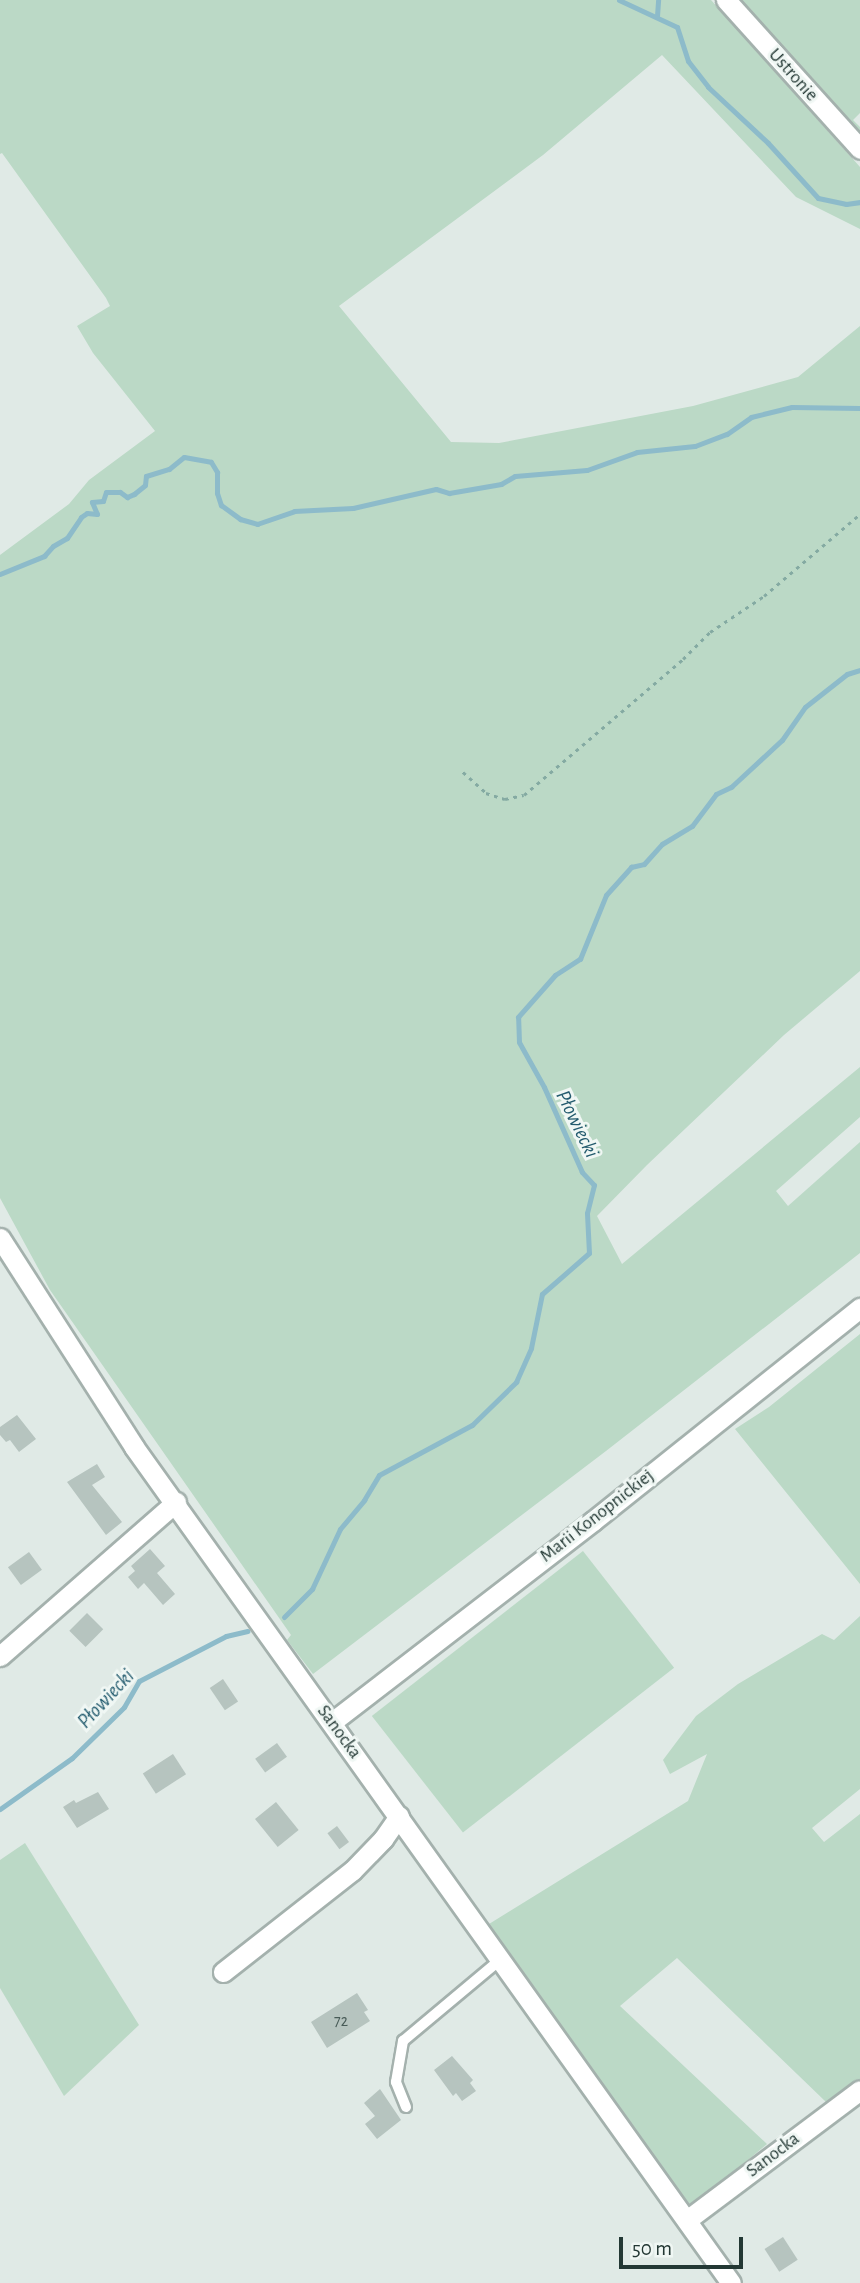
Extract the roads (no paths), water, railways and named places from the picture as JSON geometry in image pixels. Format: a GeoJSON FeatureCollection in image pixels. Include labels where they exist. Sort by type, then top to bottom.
{"type":"FeatureCollection","features":[{"type":"Feature","properties":{"kind":"street","name":"Ustronie"},"geometry":{"type":"LineString","coordinates":[[726,0],[860,149]]}},
{"type":"Feature","properties":{"kind":"street","name":"Sanocka"},"geometry":{"type":"LineString","coordinates":[[0,1238],[134,1447],[176,1502],[732,2283]]}},
{"type":"Feature","properties":{"kind":"street","name":"Marii Konopnickiej"},"geometry":{"type":"LineString","coordinates":[[332,1722],[593,1521],[860,1308]]}},
{"type":"Feature","properties":{"kind":"street"},"geometry":{"type":"LineString","coordinates":[[0,1656],[176,1502]]}},
{"type":"Feature","properties":{"kind":"street"},"geometry":{"type":"LineString","coordinates":[[223,1972],[352,1871],[383,1839],[399,1816]]}},
{"type":"Feature","properties":{"kind":"street","name":"Sanocka"},"geometry":{"type":"LineString","coordinates":[[687,2220],[860,2090]]}},
{"type":"Feature","properties":{"kind":"lane"},"geometry":{"type":"LineString","coordinates":[[406,2107],[396,2082],[402,2041],[501,1959]]}},
{"type":"Feature","properties":{"kind":"waterway"},"geometry":{"type":"LineString","coordinates":[[619,0],[677,27],[688,61],[708,87],[768,143],[818,198],[846,204],[860,202]]}},
{"type":"Feature","properties":{"kind":"waterway"},"geometry":{"type":"LineString","coordinates":[[657,16],[658,0]]}},
{"type":"Feature","properties":{"kind":"waterway"},"geometry":{"type":"LineString","coordinates":[[0,574],[44,556],[53,546],[67,538],[81,517],[87,513],[97,514],[92,502],[103,501],[106,492],[120,492],[127,497],[134,494],[145,485],[146,476],[169,469],[184,457],[211,462],[217,472],[217,493],[221,505],[240,519],[257,524],[294,511],[353,508],[436,489],[449,493],[501,484],[515,476],[587,470],[637,452],[695,446],[727,434],[751,417],[792,407],[860,408]]}},
{"type":"Feature","properties":{"kind":"waterway","name":"Płowiecki"},"geometry":{"type":"LineString","coordinates":[[284,1617],[312,1589],[340,1529],[364,1500],[379,1475],[472,1425],[516,1382],[531,1348],[542,1294],[589,1253],[587,1213],[594,1185],[582,1172],[544,1087],[519,1042],[518,1017],[555,975],[580,959],[606,895],[631,867],[644,864],[662,844],[692,826],[716,794],[731,787],[782,740],[805,707],[847,674],[860,670]]}},
{"type":"Feature","properties":{"kind":"waterway","name":"Płowiecki"},"geometry":{"type":"LineString","coordinates":[[0,1809],[72,1758],[124,1707],[139,1681],[226,1636],[247,1631]]}}]}
